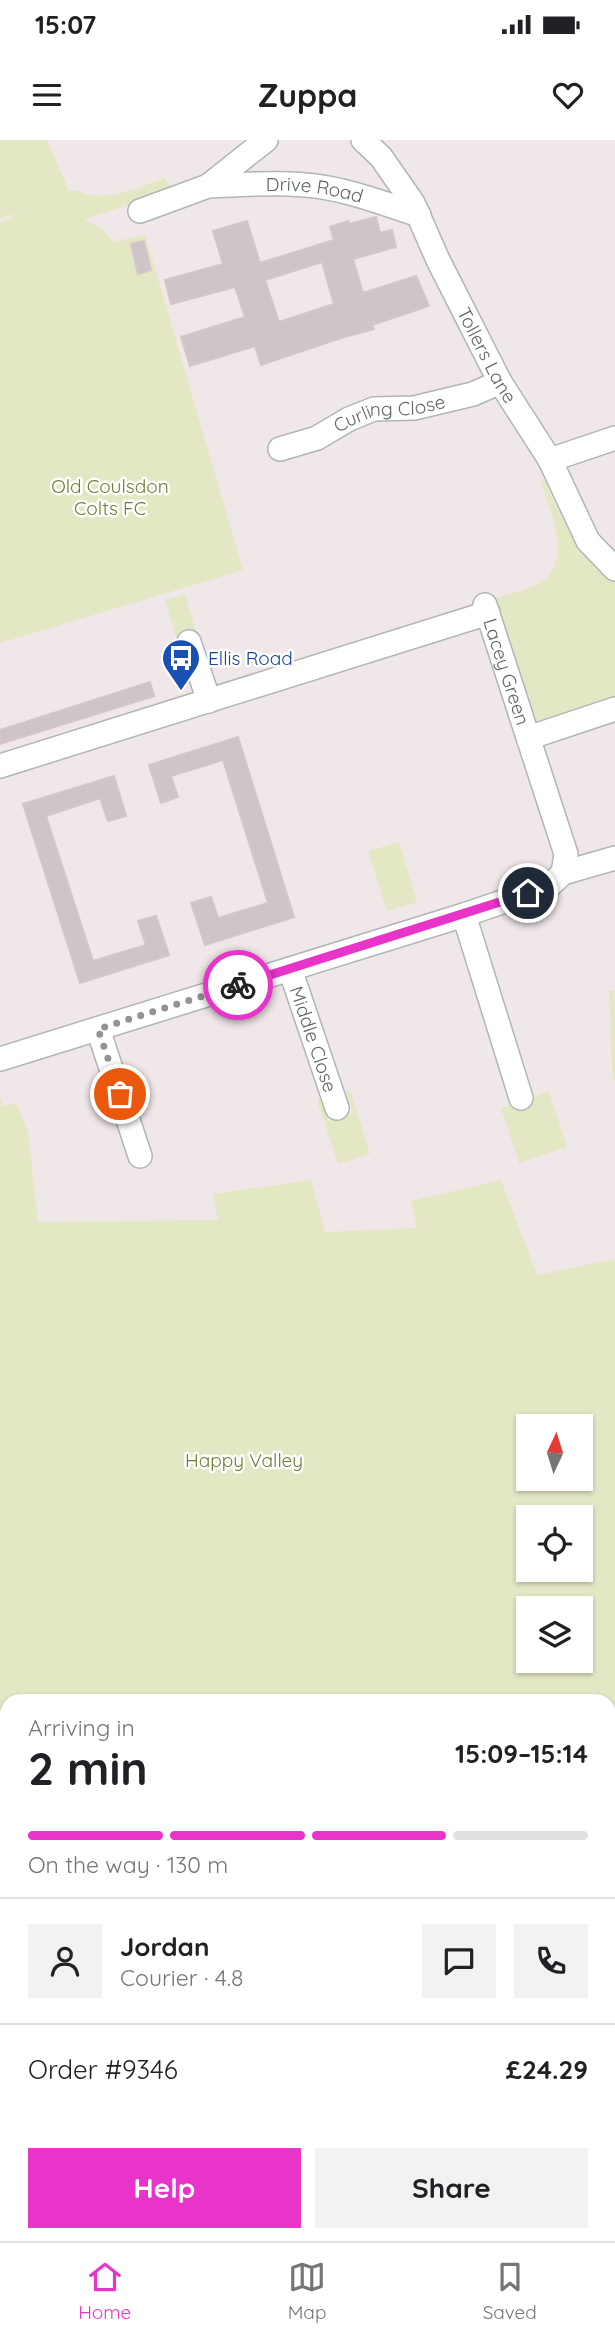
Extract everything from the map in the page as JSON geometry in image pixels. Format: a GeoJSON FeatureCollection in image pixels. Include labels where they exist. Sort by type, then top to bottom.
{"type":"FeatureCollection","features":[{"type":"Feature","properties":{"kind":"street","name":"Drive Road"},"geometry":{"type":"LineString","coordinates":[[140,211],[208,186],[266,140]]}},
{"type":"Feature","properties":{"kind":"street","name":"Tollers Lane"},"geometry":{"type":"LineString","coordinates":[[363,140],[381,157],[419,215],[438,260],[500,382],[550,460],[588,541],[615,569]]}},
{"type":"Feature","properties":{"kind":"street","name":"Drive Road"},"geometry":{"type":"LineString","coordinates":[[208,186],[268,184],[321,187],[341,190],[419,215]]}},
{"type":"Feature","properties":{"kind":"street","name":"Curling Close"},"geometry":{"type":"LineString","coordinates":[[280,449],[317,438],[349,419],[374,409],[414,408],[472,394],[500,382]]}},
{"type":"Feature","properties":{"kind":"street"},"geometry":{"type":"LineString","coordinates":[[550,460],[615,438]]}},
{"type":"Feature","properties":{"kind":"street","name":"Lacey Green"},"geometry":{"type":"LineString","coordinates":[[209,701],[486,609],[566,854],[564,873]]}},
{"type":"Feature","properties":{"kind":"street"},"geometry":{"type":"LineString","coordinates":[[0,766],[209,701],[190,642]]}},
{"type":"Feature","properties":{"kind":"street","name":"Lacey Green"},"geometry":{"type":"LineString","coordinates":[[528,738],[615,709]]}},
{"type":"Feature","properties":{"kind":"street"},"geometry":{"type":"LineString","coordinates":[[0,1059],[464,915],[549,886],[564,873],[615,858]]}},
{"type":"Feature","properties":{"kind":"street"},"geometry":{"type":"LineString","coordinates":[[464,915],[520,1097]]}},
{"type":"Feature","properties":{"kind":"street","name":"Middle Close"},"geometry":{"type":"LineString","coordinates":[[290,969],[337,1108]]}},
{"type":"Feature","properties":{"kind":"street"},"geometry":{"type":"LineString","coordinates":[[98,1029],[140,1156]]}},
{"type":"Feature","properties":{"kind":"green space","name":"Old Coulsdon Colts FC"},"geometry":{"type":"Polygon","coordinates":[[[0,140],[47,140],[69,191],[111,195],[165,178],[172,191],[84,219],[103,230],[114,242],[145,234],[243,570],[0,643],[0,223],[21,212],[0,219],[0,140]]]}},
{"type":"Feature","properties":{"kind":"green space"},"geometry":{"type":"Polygon","coordinates":[[[544,480],[564,522],[581,549],[615,581],[615,700],[538,724],[531,721],[491,600],[538,584],[549,575],[555,564],[557,537],[541,484],[544,480]]]}},
{"type":"Feature","properties":{"kind":"green space"},"geometry":{"type":"Polygon","coordinates":[[[185,594],[197,635],[177,640],[165,600],[185,594]]]}},
{"type":"Feature","properties":{"kind":"green space"},"geometry":{"type":"Polygon","coordinates":[[[399,842],[417,902],[387,911],[368,851],[399,842]]]}},
{"type":"Feature","properties":{"kind":"green space"},"geometry":{"type":"Polygon","coordinates":[[[615,990],[615,1084],[612,1072],[609,991],[615,990]]]}},
{"type":"Feature","properties":{"kind":"green space"},"geometry":{"type":"Polygon","coordinates":[[[350,1090],[370,1154],[338,1164],[317,1100],[322,1098],[329,1121],[353,1113],[346,1091],[350,1090]]]}},
{"type":"Feature","properties":{"kind":"green space"},"geometry":{"type":"Polygon","coordinates":[[[549,1092],[567,1147],[519,1163],[501,1108],[549,1092]]]}},
{"type":"Feature","properties":{"kind":"green space","name":"Happy Valley"},"geometry":{"type":"Polygon","coordinates":[[[0,1097],[3,1106],[16,1103],[28,1132],[38,1222],[218,1220],[213,1194],[311,1180],[325,1232],[417,1228],[411,1201],[501,1180],[537,1275],[615,1259],[615,1694],[0,1694],[0,1097]]]}},
{"type":"Feature","properties":{"kind":"building"},"geometry":{"type":"Polygon","coordinates":[[[376,217],[380,233],[392,230],[396,247],[353,259],[363,293],[416,276],[429,306],[372,325],[374,329],[261,365],[255,346],[190,366],[181,337],[245,317],[235,287],[171,304],[165,280],[223,264],[213,231],[247,221],[260,263],[334,240],[330,227],[348,221],[349,224],[376,217]],[[322,262],[265,280],[279,322],[334,304],[322,262]]]}},
{"type":"Feature","properties":{"kind":"building"},"geometry":{"type":"Polygon","coordinates":[[[144,241],[151,270],[138,274],[131,244],[144,241]]]}},
{"type":"Feature","properties":{"kind":"building"},"geometry":{"type":"Polygon","coordinates":[[[150,682],[154,696],[0,744],[0,730],[150,682]]]}},
{"type":"Feature","properties":{"kind":"building"},"geometry":{"type":"Polygon","coordinates":[[[238,737],[294,917],[205,945],[191,903],[211,897],[218,918],[268,903],[223,760],[171,776],[178,797],[161,803],[149,765],[238,737]]]}},
{"type":"Feature","properties":{"kind":"building"},"geometry":{"type":"Polygon","coordinates":[[[114,776],[126,816],[108,821],[100,798],[46,816],[93,961],[146,945],[138,921],[156,916],[169,955],[80,983],[23,804],[114,776]]]}},
{"type":"Feature","properties":{"kind":"way so far"},"geometry":{"type":"LineString","coordinates":[[120,1094],[98,1029],[238,985]]}},
{"type":"Feature","properties":{"kind":"place","name":"Ellis Road"},"geometry":{"type":"Point","coordinates":[181,692]}},
{"type":"Feature","properties":{"kind":"route"},"geometry":{"type":"LineString","coordinates":[[238,985],[528,893]]}}]}
